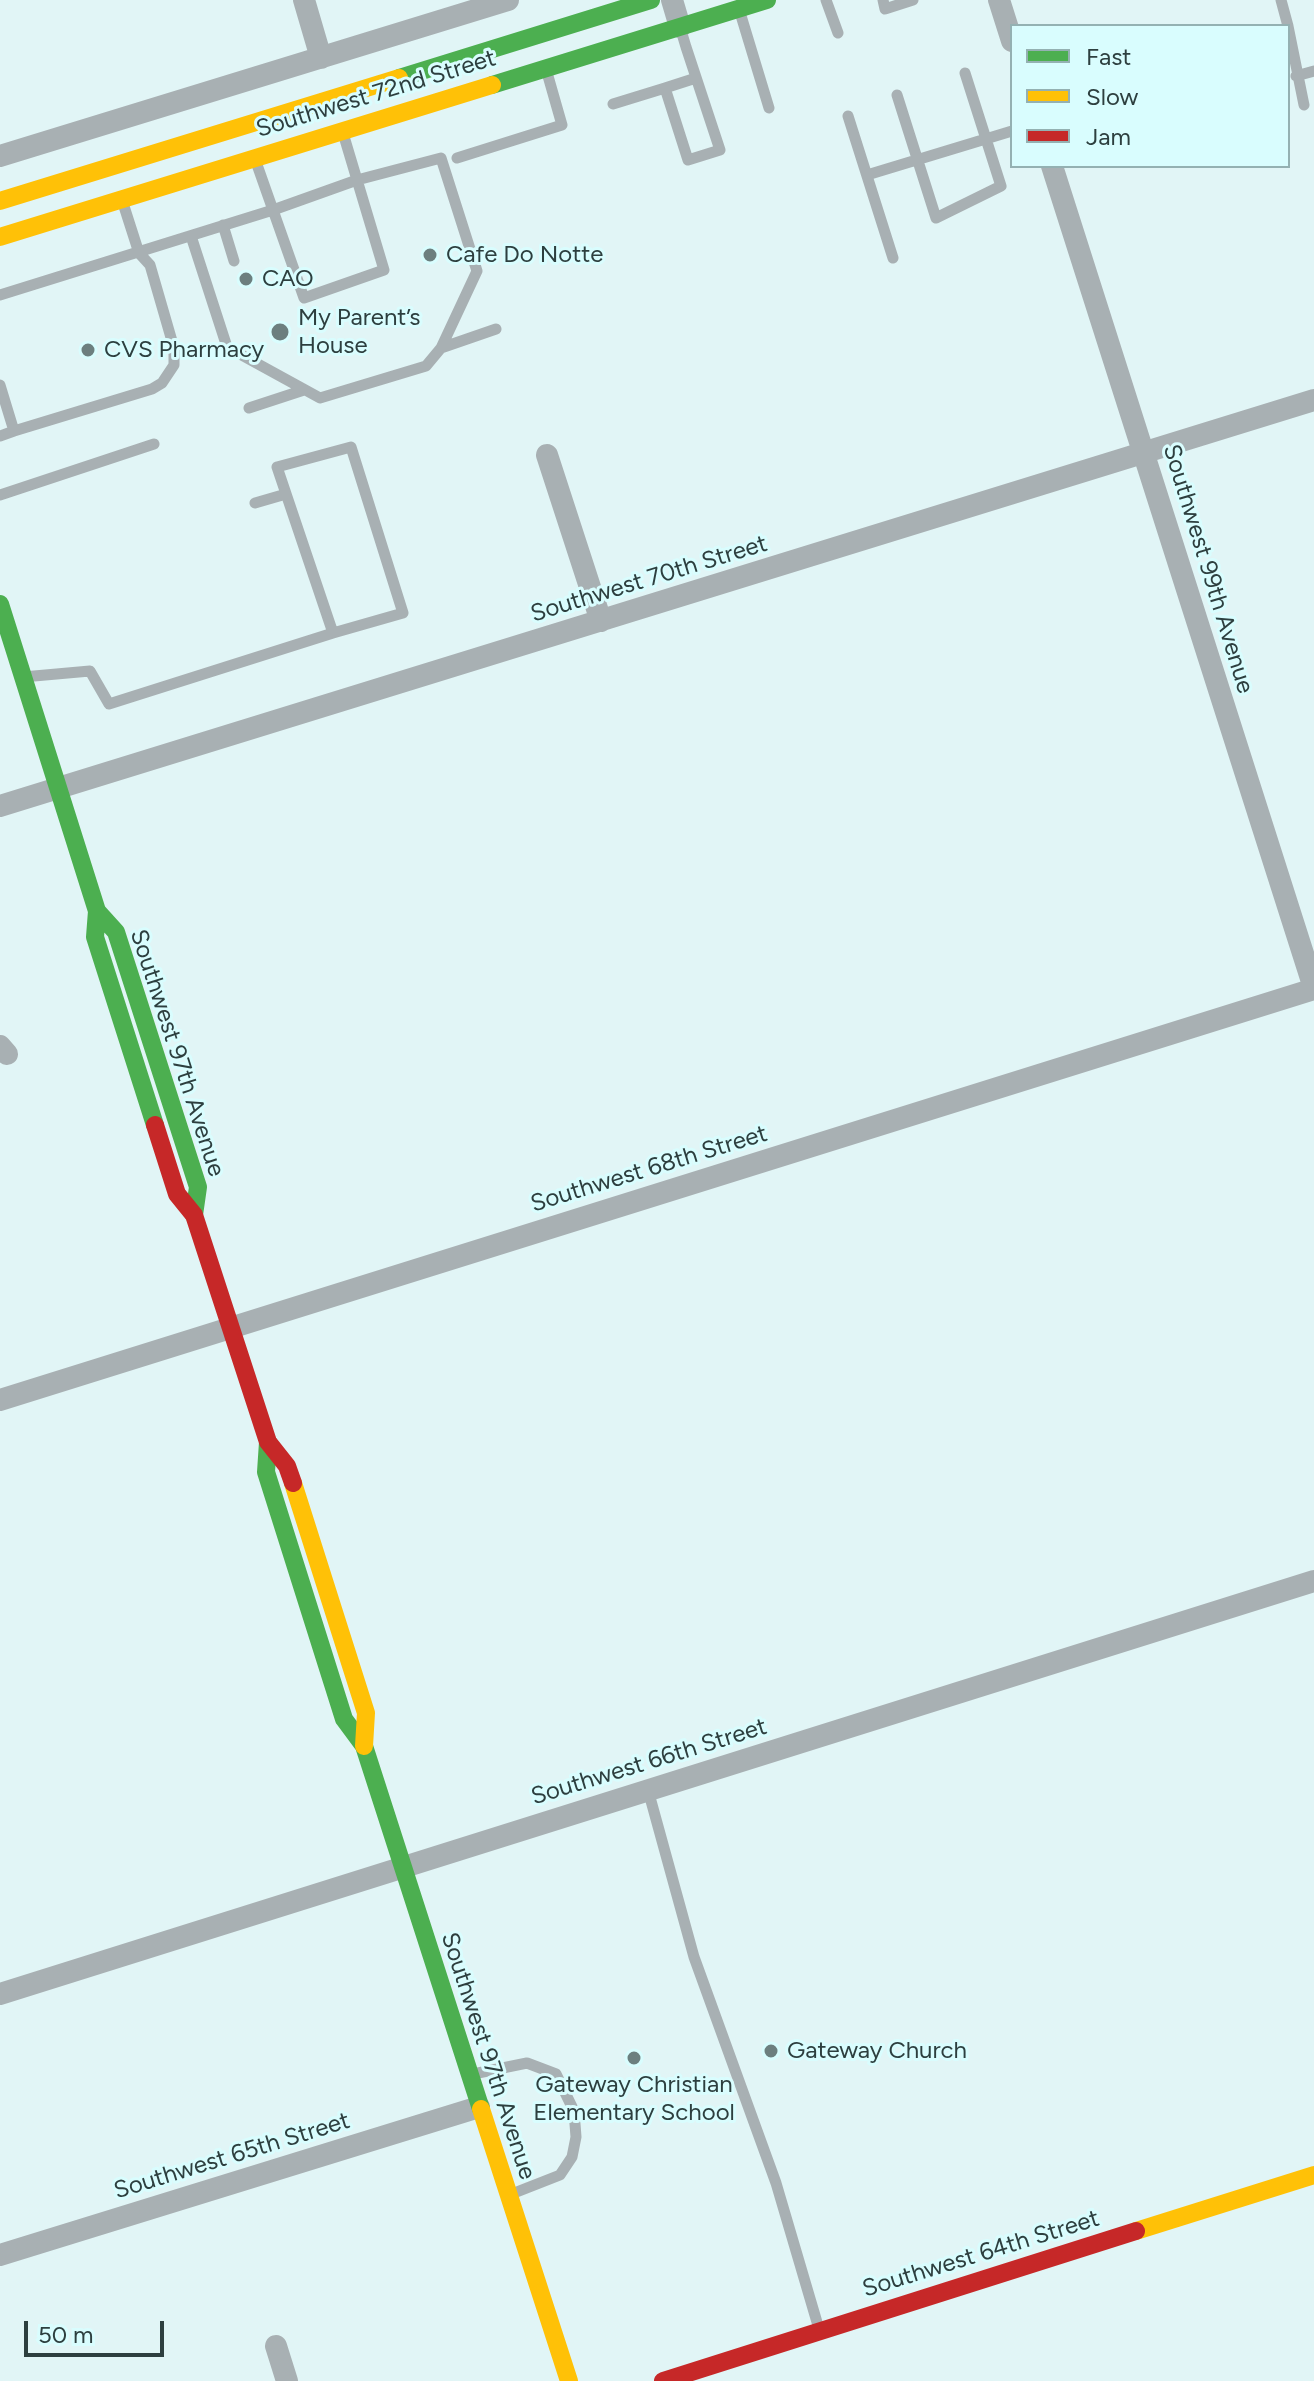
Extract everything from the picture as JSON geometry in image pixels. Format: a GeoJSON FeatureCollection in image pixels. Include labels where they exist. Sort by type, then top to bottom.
{"type":"FeatureCollection","features":[{"type":"Feature","properties":{"kind":"street"},"geometry":{"type":"LineString","coordinates":[[304,0],[321,58]]}},
{"type":"Feature","properties":{"kind":"street","name":"Southwest 72nd Street"},"geometry":{"type":"LineString","coordinates":[[0,156],[508,0]]}},
{"type":"Feature","properties":{"kind":"street","name":"Southwest 72nd Street"},"geometry":{"type":"LineString","coordinates":[[0,201],[651,0]]}},
{"type":"Feature","properties":{"kind":"street"},"geometry":{"type":"LineString","coordinates":[[672,0],[680,27]]}},
{"type":"Feature","properties":{"kind":"street","name":"Southwest 72nd Street"},"geometry":{"type":"LineString","coordinates":[[0,237],[767,0]]}},
{"type":"Feature","properties":{"kind":"street"},"geometry":{"type":"LineString","coordinates":[[999,0],[1010,35]]}},
{"type":"Feature","properties":{"kind":"street"},"geometry":{"type":"LineString","coordinates":[[334,100],[342,131]]}},
{"type":"Feature","properties":{"kind":"street","name":"Southwest 99th Avenue"},"geometry":{"type":"LineString","coordinates":[[1053,168],[1314,988]]}},
{"type":"Feature","properties":{"kind":"street","name":"Southwest 70th Street"},"geometry":{"type":"LineString","coordinates":[[0,806],[1314,400]]}},
{"type":"Feature","properties":{"kind":"street"},"geometry":{"type":"LineString","coordinates":[[547,455],[601,621]]}},
{"type":"Feature","properties":{"kind":"street","name":"Southwest 97th Avenue"},"geometry":{"type":"LineString","coordinates":[[0,604],[97,911],[95,937],[172,1179],[177,1194],[194,1215],[268,1442],[266,1472],[344,1719],[364,1746],[569,2381]]}},
{"type":"Feature","properties":{"kind":"street","name":"Southwest 68th Street"},"geometry":{"type":"LineString","coordinates":[[0,1400],[1314,988]]}},
{"type":"Feature","properties":{"kind":"street","name":"Southwest 66th Street"},"geometry":{"type":"LineString","coordinates":[[0,1994],[1314,1581]]}},
{"type":"Feature","properties":{"kind":"street","name":"Southwest 65th Street"},"geometry":{"type":"LineString","coordinates":[[0,2255],[479,2107]]}},
{"type":"Feature","properties":{"kind":"street","name":"Southwest 64th Street"},"geometry":{"type":"LineString","coordinates":[[663,2381],[1314,2175]]}},
{"type":"Feature","properties":{"kind":"street"},"geometry":{"type":"LineString","coordinates":[[276,2346],[287,2381]]}},
{"type":"Feature","properties":{"kind":"lane"},"geometry":{"type":"LineString","coordinates":[[826,0],[838,33]]}},
{"type":"Feature","properties":{"kind":"lane"},"geometry":{"type":"LineString","coordinates":[[883,0],[885,9],[913,0]]}},
{"type":"Feature","properties":{"kind":"lane"},"geometry":{"type":"LineString","coordinates":[[1281,0],[1287,24]]}},
{"type":"Feature","properties":{"kind":"lane"},"geometry":{"type":"LineString","coordinates":[[739,9],[769,108]]}},
{"type":"Feature","properties":{"kind":"lane"},"geometry":{"type":"LineString","coordinates":[[665,88],[688,160],[720,150],[680,27]]}},
{"type":"Feature","properties":{"kind":"lane"},"geometry":{"type":"LineString","coordinates":[[1290,38],[1304,105]]}},
{"type":"Feature","properties":{"kind":"lane"},"geometry":{"type":"LineString","coordinates":[[457,158],[562,125],[546,68]]}},
{"type":"Feature","properties":{"kind":"lane"},"geometry":{"type":"LineString","coordinates":[[1296,76],[1314,71]]}},
{"type":"Feature","properties":{"kind":"lane"},"geometry":{"type":"LineString","coordinates":[[897,95],[936,218],[1001,186],[965,73]]}},
{"type":"Feature","properties":{"kind":"lane"},"geometry":{"type":"LineString","coordinates":[[613,104],[696,78]]}},
{"type":"Feature","properties":{"kind":"lane"},"geometry":{"type":"LineString","coordinates":[[848,116],[893,258]]}},
{"type":"Feature","properties":{"kind":"lane"},"geometry":{"type":"LineString","coordinates":[[254,158],[304,298],[384,270],[342,131]]}},
{"type":"Feature","properties":{"kind":"lane"},"geometry":{"type":"LineString","coordinates":[[867,175],[1010,132]]}},
{"type":"Feature","properties":{"kind":"lane"},"geometry":{"type":"LineString","coordinates":[[0,295],[273,210],[357,180],[441,158],[477,271],[441,348],[426,366],[320,398],[227,347],[191,236]]}},
{"type":"Feature","properties":{"kind":"lane"},"geometry":{"type":"LineString","coordinates":[[0,436],[152,389],[169,375],[174,348],[150,265],[139,253],[122,199]]}},
{"type":"Feature","properties":{"kind":"lane"},"geometry":{"type":"LineString","coordinates":[[223,225],[234,261]]}},
{"type":"Feature","properties":{"kind":"lane"},"geometry":{"type":"LineString","coordinates":[[441,348],[496,329]]}},
{"type":"Feature","properties":{"kind":"lane"},"geometry":{"type":"LineString","coordinates":[[0,385],[14,431]]}},
{"type":"Feature","properties":{"kind":"lane"},"geometry":{"type":"LineString","coordinates":[[249,408],[304,390]]}},
{"type":"Feature","properties":{"kind":"lane"},"geometry":{"type":"LineString","coordinates":[[0,495],[154,444]]}},
{"type":"Feature","properties":{"kind":"lane"},"geometry":{"type":"LineString","coordinates":[[23,677],[90,671],[109,704],[403,613],[351,447],[277,467],[333,633]]}},
{"type":"Feature","properties":{"kind":"lane"},"geometry":{"type":"LineString","coordinates":[[255,503],[286,494]]}},
{"type":"Feature","properties":{"kind":"lane"},"geometry":{"type":"LineString","coordinates":[[648,1790],[694,1957],[776,2183],[819,2330]]}},
{"type":"Feature","properties":{"kind":"lane"},"geometry":{"type":"LineString","coordinates":[[469,2075],[527,2063],[556,2074],[574,2111],[576,2137],[572,2157],[560,2175],[507,2196]]}},
{"type":"Feature","properties":{"kind":"traffic: fast"},"geometry":{"type":"LineString","coordinates":[[399,78],[651,0]]}},
{"type":"Feature","properties":{"kind":"traffic: fast"},"geometry":{"type":"LineString","coordinates":[[492,85],[767,0]]}},
{"type":"Feature","properties":{"kind":"traffic: fast"},"geometry":{"type":"LineString","coordinates":[[0,604],[97,911],[95,937],[155,1125]]}},
{"type":"Feature","properties":{"kind":"traffic: fast"},"geometry":{"type":"LineString","coordinates":[[97,911],[116,932],[198,1187],[194,1215]]}},
{"type":"Feature","properties":{"kind":"traffic: fast"},"geometry":{"type":"LineString","coordinates":[[268,1442],[266,1472],[344,1719],[364,1746],[481,2109]]}},
{"type":"Feature","properties":{"kind":"traffic: slow"},"geometry":{"type":"LineString","coordinates":[[0,201],[399,78]]}},
{"type":"Feature","properties":{"kind":"traffic: slow"},"geometry":{"type":"LineString","coordinates":[[0,237],[492,85]]}},
{"type":"Feature","properties":{"kind":"traffic: slow"},"geometry":{"type":"LineString","coordinates":[[293,1483],[366,1713],[364,1746]]}},
{"type":"Feature","properties":{"kind":"traffic: slow"},"geometry":{"type":"LineString","coordinates":[[481,2109],[569,2381]]}},
{"type":"Feature","properties":{"kind":"traffic: slow"},"geometry":{"type":"LineString","coordinates":[[1136,2231],[1314,2175]]}},
{"type":"Feature","properties":{"kind":"traffic: jam"},"geometry":{"type":"LineString","coordinates":[[155,1125],[177,1194],[194,1215],[268,1442],[287,1466],[293,1483]]}},
{"type":"Feature","properties":{"kind":"traffic: jam"},"geometry":{"type":"LineString","coordinates":[[663,2381],[1136,2231]]}},
{"type":"Feature","properties":{"kind":"place","name":"Cafe Do Notte"},"geometry":{"type":"Point","coordinates":[430,255]}},
{"type":"Feature","properties":{"kind":"place","name":"CAO"},"geometry":{"type":"Point","coordinates":[246,279]}},
{"type":"Feature","properties":{"kind":"place","name":"My Parent’s House"},"geometry":{"type":"Point","coordinates":[280,332]}},
{"type":"Feature","properties":{"kind":"place","name":"CVS Pharmacy"},"geometry":{"type":"Point","coordinates":[88,350]}},
{"type":"Feature","properties":{"kind":"place","name":"Gateway Church"},"geometry":{"type":"Point","coordinates":[771,2051]}},
{"type":"Feature","properties":{"kind":"place","name":"Gateway Christian Elementary School"},"geometry":{"type":"Point","coordinates":[634,2058]}}]}
